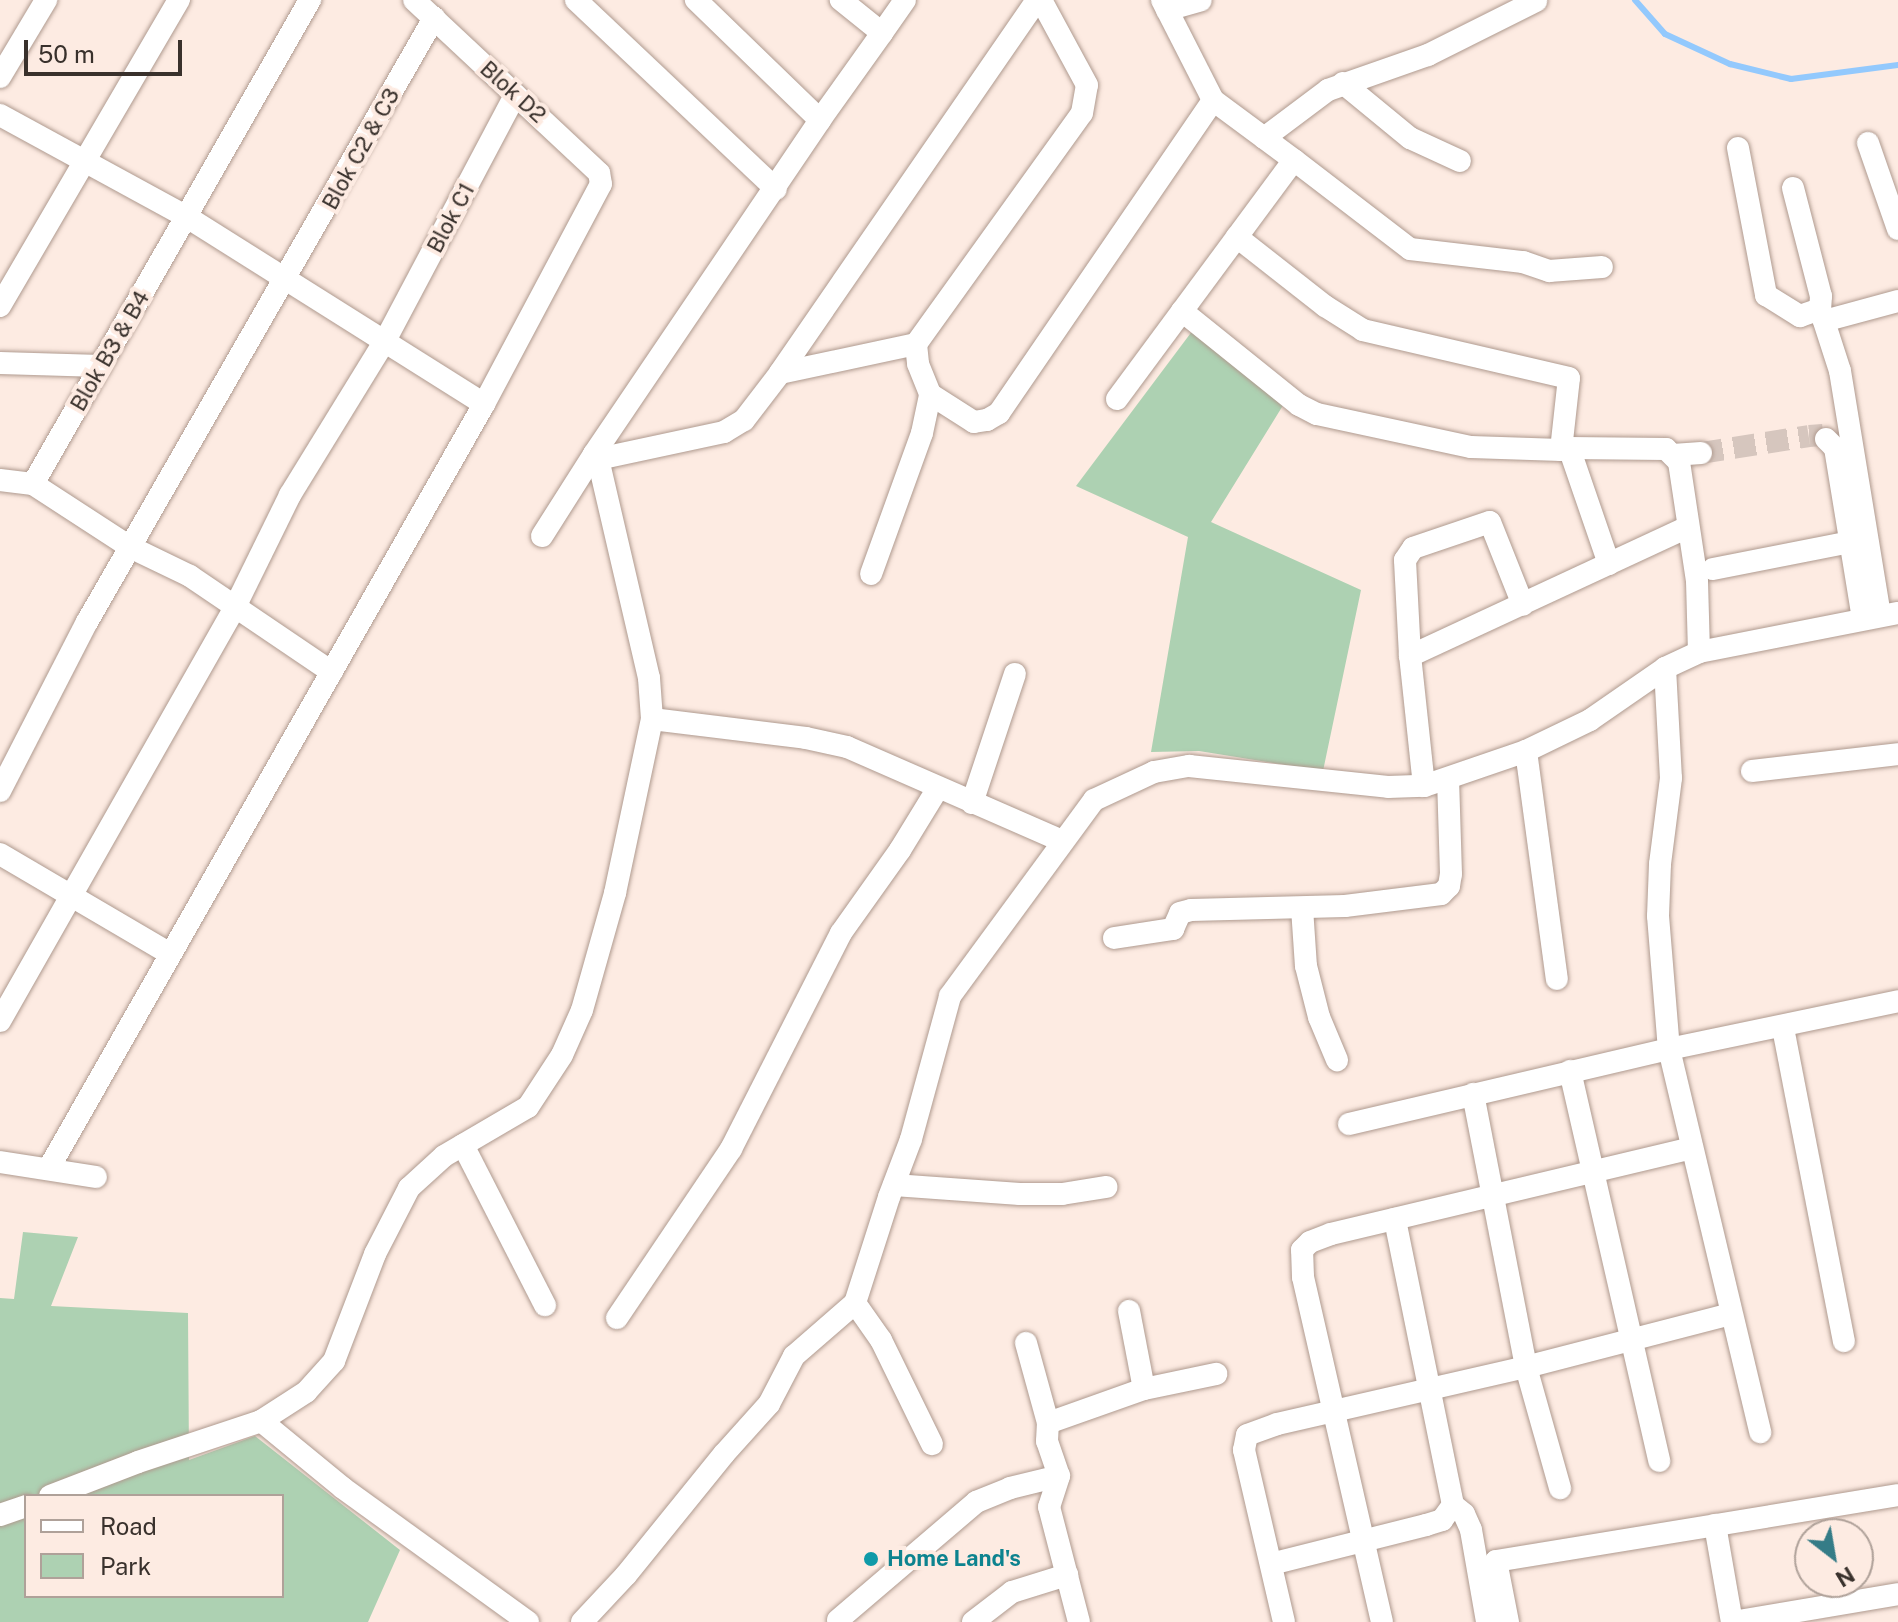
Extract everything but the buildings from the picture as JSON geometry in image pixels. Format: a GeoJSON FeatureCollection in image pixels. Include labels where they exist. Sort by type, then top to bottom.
{"type":"FeatureCollection","features":[{"type":"Feature","properties":{"kind":"street"},"geometry":{"type":"LineString","coordinates":[[0,77],[46,0]]}},
{"type":"Feature","properties":{"kind":"street"},"geometry":{"type":"LineString","coordinates":[[0,306],[179,0]]}},
{"type":"Feature","properties":{"kind":"street","name":"Blok B3 & B4"},"geometry":{"type":"LineString","coordinates":[[33,484],[310,0]]}},
{"type":"Feature","properties":{"kind":"street","name":"Blok D2"},"geometry":{"type":"LineString","coordinates":[[414,0],[599,173],[599,188],[484,404]]}},
{"type":"Feature","properties":{"kind":"street"},"geometry":{"type":"LineString","coordinates":[[576,0],[776,189]]}},
{"type":"Feature","properties":{"kind":"street"},"geometry":{"type":"LineString","coordinates":[[696,0],[820,120]]}},
{"type":"Feature","properties":{"kind":"street"},"geometry":{"type":"LineString","coordinates":[[841,0],[882,33]]}},
{"type":"Feature","properties":{"kind":"street"},"geometry":{"type":"LineString","coordinates":[[542,536],[596,457],[669,339],[905,0]]}},
{"type":"Feature","properties":{"kind":"street"},"geometry":{"type":"LineString","coordinates":[[596,457],[735,427],[744,420],[780,373],[1039,0],[1087,85],[1085,106],[916,344],[918,364],[930,394],[922,433],[871,574]]}},
{"type":"Feature","properties":{"kind":"street"},"geometry":{"type":"LineString","coordinates":[[1201,0],[1165,5],[1213,100],[1410,249],[1523,262],[1549,271],[1602,267]]}},
{"type":"Feature","properties":{"kind":"street"},"geometry":{"type":"LineString","coordinates":[[1264,138],[1302,106],[1343,83],[1428,55],[1536,1]]}},
{"type":"Feature","properties":{"kind":"street","name":"Blok C2 & C3"},"geometry":{"type":"LineString","coordinates":[[0,791],[130,547],[213,407],[284,277],[320,222],[434,18]]}},
{"type":"Feature","properties":{"kind":"street"},"geometry":{"type":"LineString","coordinates":[[1343,83],[1410,138],[1460,161]]}},
{"type":"Feature","properties":{"kind":"street","name":"Blok C1"},"geometry":{"type":"LineString","coordinates":[[0,1021],[235,607],[290,495],[386,339],[515,95]]}},
{"type":"Feature","properties":{"kind":"street"},"geometry":{"type":"LineString","coordinates":[[930,394],[974,422],[987,420],[999,413],[1213,100]]}},
{"type":"Feature","properties":{"kind":"street"},"geometry":{"type":"LineString","coordinates":[[0,115],[187,217],[386,339],[484,404],[49,1168]]}},
{"type":"Feature","properties":{"kind":"street"},"geometry":{"type":"LineString","coordinates":[[1868,143],[1898,229]]}},
{"type":"Feature","properties":{"kind":"street"},"geometry":{"type":"LineString","coordinates":[[1738,148],[1766,295],[1800,316],[1898,301]]}},
{"type":"Feature","properties":{"kind":"street"},"geometry":{"type":"LineString","coordinates":[[1117,399],[1294,160]]}},
{"type":"Feature","properties":{"kind":"street"},"geometry":{"type":"LineString","coordinates":[[1793,188],[1821,296],[1822,315],[1840,371],[1880,616]]}},
{"type":"Feature","properties":{"kind":"street"},"geometry":{"type":"LineString","coordinates":[[1182,311],[1307,410],[1395,433],[1471,447],[1561,450],[1569,378],[1363,330],[1325,306],[1237,237]]}},
{"type":"Feature","properties":{"kind":"street"},"geometry":{"type":"LineString","coordinates":[[780,373],[916,344]]}},
{"type":"Feature","properties":{"kind":"street"},"geometry":{"type":"LineString","coordinates":[[0,363],[101,366]]}},
{"type":"Feature","properties":{"kind":"street"},"geometry":{"type":"LineString","coordinates":[[1826,439],[1835,448],[1850,542],[1880,616]]}},
{"type":"Feature","properties":{"kind":"street"},"geometry":{"type":"LineString","coordinates":[[1609,564],[1569,448],[1656,447],[1673,455],[1679,462],[1697,581],[1699,652]]}},
{"type":"Feature","properties":{"kind":"street"},"geometry":{"type":"LineString","coordinates":[[1673,455],[1701,453]]}},
{"type":"Feature","properties":{"kind":"street"},"geometry":{"type":"LineString","coordinates":[[56,1494],[261,1421],[306,1392],[334,1361],[396,1208],[409,1188],[463,1145],[528,1107],[546,1084],[582,1010],[615,893],[652,719],[649,678],[596,457]]}},
{"type":"Feature","properties":{"kind":"street"},"geometry":{"type":"LineString","coordinates":[[0,480],[33,484],[130,547],[190,576],[332,672]]}},
{"type":"Feature","properties":{"kind":"street"},"geometry":{"type":"LineString","coordinates":[[1424,786],[1410,656],[1405,560],[1413,548],[1490,522],[1523,605]]}},
{"type":"Feature","properties":{"kind":"street"},"geometry":{"type":"LineString","coordinates":[[1410,656],[1688,527]]}},
{"type":"Feature","properties":{"kind":"street"},"geometry":{"type":"LineString","coordinates":[[1713,569],[1850,542]]}},
{"type":"Feature","properties":{"kind":"street"},"geometry":{"type":"LineString","coordinates":[[582,1622],[626,1575],[769,1404],[794,1356],[855,1303],[911,1139],[942,1019],[956,984],[1084,810],[1103,793],[1170,768],[1189,766],[1388,787],[1424,786],[1526,751],[1590,720],[1665,668],[1699,652],[1880,616]]}},
{"type":"Feature","properties":{"kind":"street"},"geometry":{"type":"LineString","coordinates":[[1665,668],[1671,778],[1660,864],[1658,916],[1669,1049],[1760,1432]]}},
{"type":"Feature","properties":{"kind":"street"},"geometry":{"type":"LineString","coordinates":[[972,803],[1015,674]]}},
{"type":"Feature","properties":{"kind":"street"},"geometry":{"type":"LineString","coordinates":[[652,719],[806,738],[847,747],[1062,841]]}},
{"type":"Feature","properties":{"kind":"street"},"geometry":{"type":"LineString","coordinates":[[1526,751],[1557,979]]}},
{"type":"Feature","properties":{"kind":"street"},"geometry":{"type":"LineString","coordinates":[[1752,771],[1898,754]]}},
{"type":"Feature","properties":{"kind":"street"},"geometry":{"type":"LineString","coordinates":[[1114,938],[1173,929],[1180,913],[1191,910],[1345,906],[1445,892],[1449,886],[1452,855],[1448,779]]}},
{"type":"Feature","properties":{"kind":"street"},"geometry":{"type":"LineString","coordinates":[[617,1318],[731,1149],[841,933],[908,838],[938,788]]}},
{"type":"Feature","properties":{"kind":"street"},"geometry":{"type":"LineString","coordinates":[[0,854],[169,953]]}},
{"type":"Feature","properties":{"kind":"street"},"geometry":{"type":"LineString","coordinates":[[1302,908],[1306,966],[1319,1017],[1337,1060]]}},
{"type":"Feature","properties":{"kind":"street"},"geometry":{"type":"LineString","coordinates":[[1349,1124],[1570,1071],[1783,1028],[1898,1001]]}},
{"type":"Feature","properties":{"kind":"street"},"geometry":{"type":"LineString","coordinates":[[1783,1028],[1844,1341]]}},
{"type":"Feature","properties":{"kind":"street"},"geometry":{"type":"LineString","coordinates":[[1570,1071],[1659,1461]]}},
{"type":"Feature","properties":{"kind":"street"},"geometry":{"type":"LineString","coordinates":[[1473,1094],[1496,1196],[1526,1367],[1560,1488]]}},
{"type":"Feature","properties":{"kind":"street"},"geometry":{"type":"LineString","coordinates":[[463,1145],[545,1305]]}},
{"type":"Feature","properties":{"kind":"street"},"geometry":{"type":"LineString","coordinates":[[1382,1622],[1300,1256],[1306,1246],[1320,1237],[1692,1148]]}},
{"type":"Feature","properties":{"kind":"street"},"geometry":{"type":"LineString","coordinates":[[0,1162],[96,1177]]}},
{"type":"Feature","properties":{"kind":"street"},"geometry":{"type":"LineString","coordinates":[[894,1185],[1020,1194],[1062,1194],[1106,1187]]}},
{"type":"Feature","properties":{"kind":"street"},"geometry":{"type":"LineString","coordinates":[[1395,1219],[1453,1505],[1464,1514],[1471,1530],[1487,1622]]}},
{"type":"Feature","properties":{"kind":"street"},"geometry":{"type":"LineString","coordinates":[[855,1303],[881,1340],[932,1444]]}},
{"type":"Feature","properties":{"kind":"street"},"geometry":{"type":"LineString","coordinates":[[1129,1311],[1144,1389]]}},
{"type":"Feature","properties":{"kind":"street"},"geometry":{"type":"LineString","coordinates":[[1284,1622],[1244,1440],[1254,1431],[1526,1367],[1731,1314]]}},
{"type":"Feature","properties":{"kind":"street"},"geometry":{"type":"LineString","coordinates":[[1026,1343],[1048,1423],[1047,1441],[1059,1476],[1049,1507],[1079,1622]]}},
{"type":"Feature","properties":{"kind":"street"},"geometry":{"type":"LineString","coordinates":[[1048,1423],[1144,1389],[1216,1374]]}},
{"type":"Feature","properties":{"kind":"street"},"geometry":{"type":"LineString","coordinates":[[261,1421],[343,1488],[528,1622]]}},
{"type":"Feature","properties":{"kind":"street"},"geometry":{"type":"LineString","coordinates":[[838,1620],[976,1502],[1010,1488],[1059,1476]]}},
{"type":"Feature","properties":{"kind":"street"},"geometry":{"type":"LineString","coordinates":[[1508,1622],[1496,1561],[1898,1495]]}},
{"type":"Feature","properties":{"kind":"street"},"geometry":{"type":"LineString","coordinates":[[1271,1564],[1442,1520],[1453,1505]]}},
{"type":"Feature","properties":{"kind":"street"},"geometry":{"type":"LineString","coordinates":[[0,1515],[24,1507]]}},
{"type":"Feature","properties":{"kind":"street"},"geometry":{"type":"LineString","coordinates":[[1715,1525],[1732,1622],[1898,1594]]}},
{"type":"Feature","properties":{"kind":"street"},"geometry":{"type":"LineString","coordinates":[[973,1622],[1012,1592],[1067,1575]]}},
{"type":"Feature","properties":{"kind":"green space"},"geometry":{"type":"Polygon","coordinates":[[[1196,326],[1290,394],[1211,522],[1361,590],[1323,771],[1199,751],[1151,752],[1188,537],[1076,486],[1196,326]]]}},
{"type":"Feature","properties":{"kind":"green space"},"geometry":{"type":"Polygon","coordinates":[[[23,1232],[78,1237],[51,1306],[188,1313],[189,1460],[255,1436],[400,1550],[368,1622],[0,1622],[0,1298],[14,1299],[23,1232]]]}},
{"type":"Feature","properties":{"kind":"waterway"},"geometry":{"type":"LineString","coordinates":[[1635,0],[1665,34],[1730,64],[1791,79],[1898,65]]}},
{"type":"Feature","properties":{"kind":"tunnel"},"geometry":{"type":"LineString","coordinates":[[1701,453],[1809,436],[1823,435],[1826,439]]}},
{"type":"Feature","properties":{"kind":"place","name":"Home Land's"},"geometry":{"type":"Point","coordinates":[871,1559]}}]}
